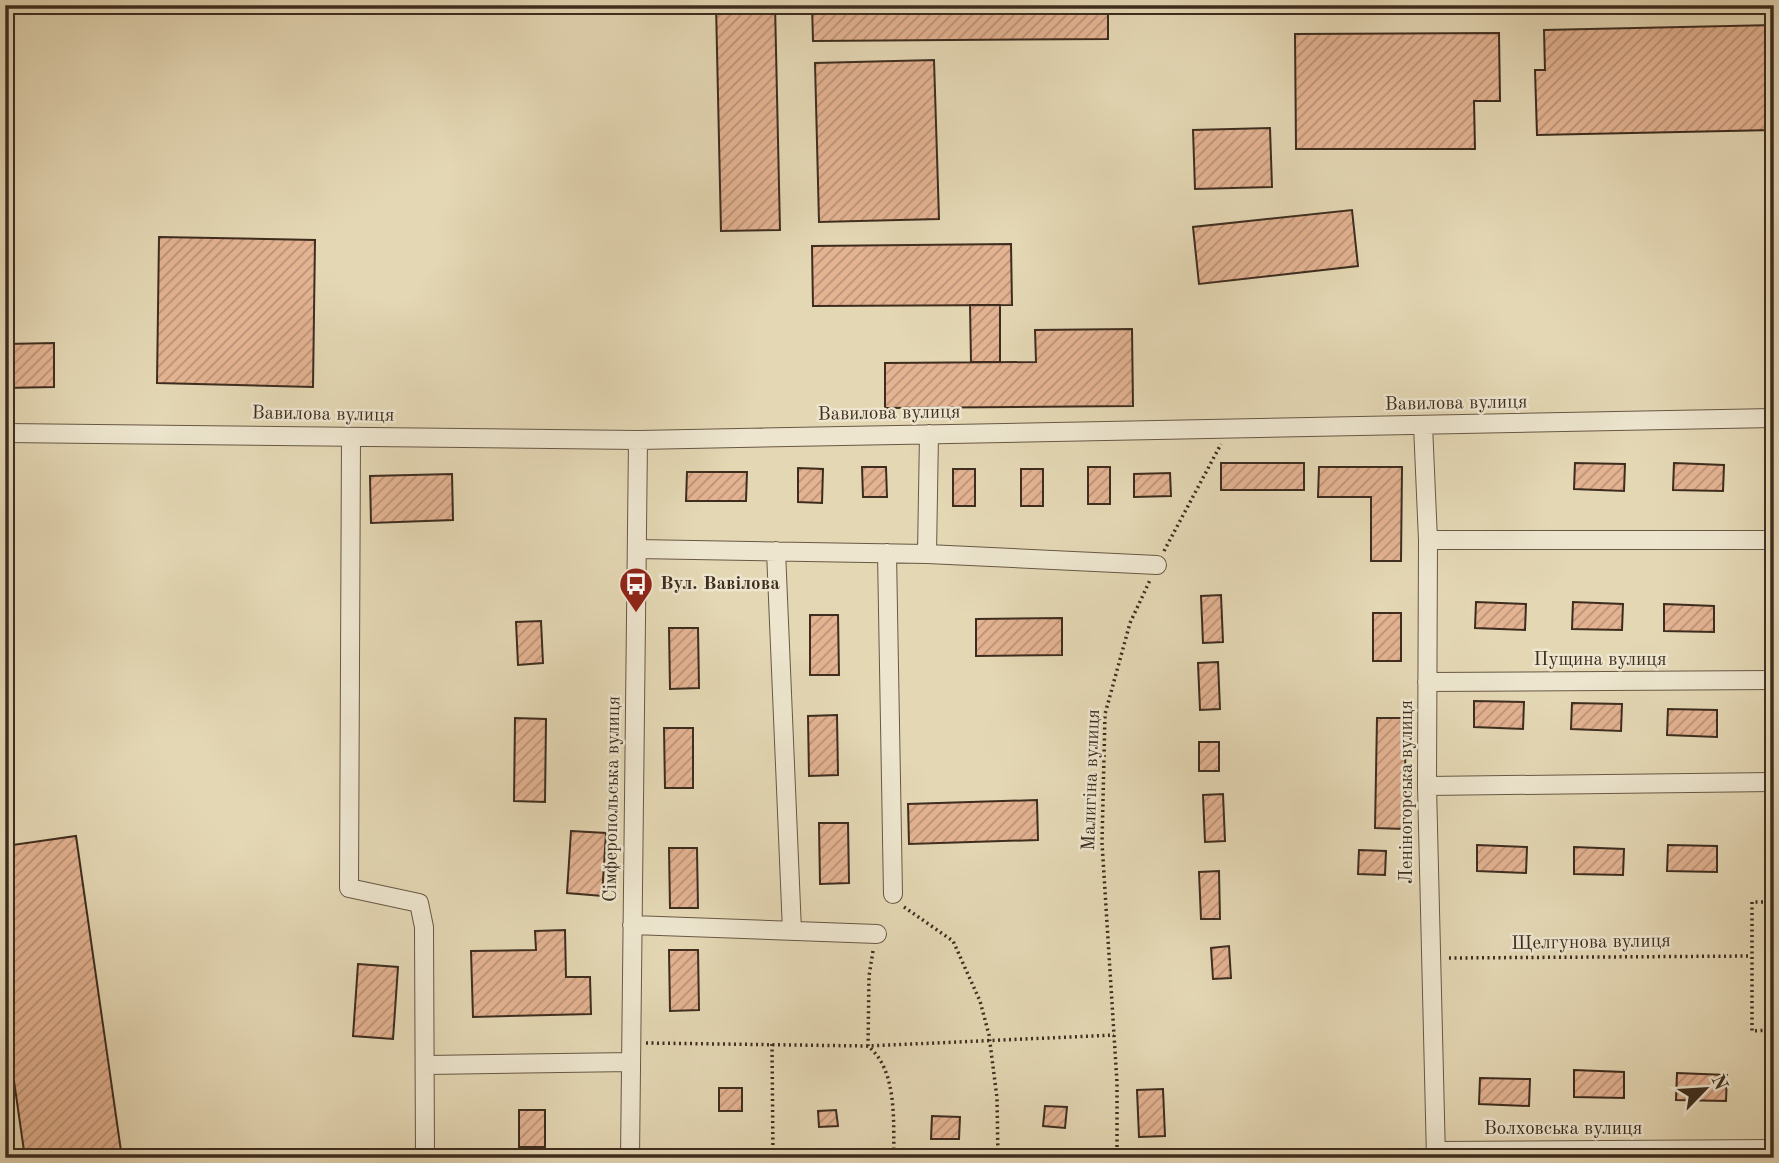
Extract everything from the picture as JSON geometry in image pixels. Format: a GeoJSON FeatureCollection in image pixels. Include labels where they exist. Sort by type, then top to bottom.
{"type":"FeatureCollection","features":[{"type":"Feature","properties":{"kind":"street","name":"Вавилова вулиця"},"geometry":{"type":"LineString","coordinates":[[5,433],[638,440],[1774,418]]}},
{"type":"Feature","properties":{"kind":"street","name":"Леніногорська вулиця"},"geometry":{"type":"LineString","coordinates":[[1423,425],[1428,540],[1427,786],[1435,1154]]}},
{"type":"Feature","properties":{"kind":"street"},"geometry":{"type":"LineString","coordinates":[[927,554],[929,434]]}},
{"type":"Feature","properties":{"kind":"street"},"geometry":{"type":"LineString","coordinates":[[351,437],[349,888],[419,903],[424,927],[427,1065],[425,1158]]}},
{"type":"Feature","properties":{"kind":"street","name":"Сімферопольська вулиця"},"geometry":{"type":"LineString","coordinates":[[630,1158],[638,440]]}},
{"type":"Feature","properties":{"kind":"street"},"geometry":{"type":"LineString","coordinates":[[1428,540],[1774,540]]}},
{"type":"Feature","properties":{"kind":"street"},"geometry":{"type":"LineString","coordinates":[[637,549],[927,554],[1157,565]]}},
{"type":"Feature","properties":{"kind":"street"},"geometry":{"type":"LineString","coordinates":[[776,551],[792,931]]}},
{"type":"Feature","properties":{"kind":"street"},"geometry":{"type":"LineString","coordinates":[[887,553],[893,894]]}},
{"type":"Feature","properties":{"kind":"street","name":"Пущина вулиця"},"geometry":{"type":"LineString","coordinates":[[1427,682],[1774,680]]}},
{"type":"Feature","properties":{"kind":"street"},"geometry":{"type":"LineString","coordinates":[[1427,786],[1774,782]]}},
{"type":"Feature","properties":{"kind":"street"},"geometry":{"type":"LineString","coordinates":[[632,925],[877,934]]}},
{"type":"Feature","properties":{"kind":"street"},"geometry":{"type":"LineString","coordinates":[[427,1065],[631,1062]]}},
{"type":"Feature","properties":{"kind":"street","name":"Волховська вулиця"},"geometry":{"type":"LineString","coordinates":[[1435,1154],[1774,1150]]}},
{"type":"Feature","properties":{"kind":"path","name":"Малигіна вулиця"},"geometry":{"type":"LineString","coordinates":[[1117,1158],[1114,1035],[1102,843],[1105,714],[1130,623],[1157,565],[1229,429]]}},
{"type":"Feature","properties":{"kind":"path"},"geometry":{"type":"LineString","coordinates":[[893,894],[913,915],[953,941],[980,1001],[990,1040],[997,1098],[998,1158]]}},
{"type":"Feature","properties":{"kind":"path"},"geometry":{"type":"LineString","coordinates":[[1774,902],[1752,902],[1751,956],[1752,1031],[1774,1030]]}},
{"type":"Feature","properties":{"kind":"path"},"geometry":{"type":"LineString","coordinates":[[877,934],[869,976],[868,1045],[879,1055],[889,1081],[894,1158]]}},
{"type":"Feature","properties":{"kind":"path","name":"Щелгунова вулиця"},"geometry":{"type":"LineString","coordinates":[[1430,958],[1751,956]]}},
{"type":"Feature","properties":{"kind":"path"},"geometry":{"type":"LineString","coordinates":[[631,1042],[868,1045],[1114,1035]]}},
{"type":"Feature","properties":{"kind":"path"},"geometry":{"type":"LineString","coordinates":[[772,1044],[773,1158]]}},
{"type":"Feature","properties":{"kind":"building"},"geometry":{"type":"Polygon","coordinates":[[[716,5],[775,5],[780,230],[721,231],[716,5]]]}},
{"type":"Feature","properties":{"kind":"building"},"geometry":{"type":"Polygon","coordinates":[[[812,5],[1108,5],[1108,39],[813,41],[812,5]]]}},
{"type":"Feature","properties":{"kind":"building"},"geometry":{"type":"Polygon","coordinates":[[[1774,25],[1774,130],[1537,135],[1535,70],[1545,70],[1544,30],[1774,25]]]}},
{"type":"Feature","properties":{"kind":"building"},"geometry":{"type":"Polygon","coordinates":[[[1499,33],[1500,101],[1474,101],[1475,149],[1296,149],[1295,34],[1499,33]]]}},
{"type":"Feature","properties":{"kind":"building"},"geometry":{"type":"Polygon","coordinates":[[[934,60],[939,219],[819,222],[815,63],[934,60]]]}},
{"type":"Feature","properties":{"kind":"building"},"geometry":{"type":"Polygon","coordinates":[[[1270,128],[1272,187],[1195,189],[1193,130],[1270,128]]]}},
{"type":"Feature","properties":{"kind":"building"},"geometry":{"type":"Polygon","coordinates":[[[1352,210],[1358,266],[1199,284],[1193,227],[1352,210]]]}},
{"type":"Feature","properties":{"kind":"building"},"geometry":{"type":"Polygon","coordinates":[[[159,237],[315,240],[313,387],[157,383],[159,237]]]}},
{"type":"Feature","properties":{"kind":"building"},"geometry":{"type":"Polygon","coordinates":[[[1011,244],[1012,305],[813,306],[812,246],[1011,244]]]}},
{"type":"Feature","properties":{"kind":"building"},"geometry":{"type":"Polygon","coordinates":[[[970,305],[1000,305],[1000,362],[971,362],[970,305]]]}},
{"type":"Feature","properties":{"kind":"building"},"geometry":{"type":"Polygon","coordinates":[[[1132,329],[1133,406],[885,408],[885,363],[1036,362],[1035,330],[1132,329]]]}},
{"type":"Feature","properties":{"kind":"building"},"geometry":{"type":"Polygon","coordinates":[[[54,343],[54,387],[5,388],[5,344],[54,343]]]}},
{"type":"Feature","properties":{"kind":"building"},"geometry":{"type":"Polygon","coordinates":[[[1769,458],[1774,459],[1774,485],[1769,485],[1769,458]]]}},
{"type":"Feature","properties":{"kind":"building"},"geometry":{"type":"Polygon","coordinates":[[[1221,463],[1304,463],[1304,490],[1221,490],[1221,463]]]}},
{"type":"Feature","properties":{"kind":"building"},"geometry":{"type":"Polygon","coordinates":[[[1575,463],[1625,464],[1624,491],[1574,489],[1575,463]]]}},
{"type":"Feature","properties":{"kind":"building"},"geometry":{"type":"Polygon","coordinates":[[[1674,463],[1724,465],[1723,491],[1673,490],[1674,463]]]}},
{"type":"Feature","properties":{"kind":"building"},"geometry":{"type":"Polygon","coordinates":[[[862,467],[886,467],[887,497],[863,497],[862,467]]]}},
{"type":"Feature","properties":{"kind":"building"},"geometry":{"type":"Polygon","coordinates":[[[1088,467],[1110,467],[1110,504],[1088,504],[1088,467]]]}},
{"type":"Feature","properties":{"kind":"building"},"geometry":{"type":"Polygon","coordinates":[[[1319,467],[1402,467],[1401,561],[1371,561],[1371,497],[1318,497],[1319,467]]]}},
{"type":"Feature","properties":{"kind":"building"},"geometry":{"type":"Polygon","coordinates":[[[798,468],[823,469],[822,503],[798,502],[798,468]]]}},
{"type":"Feature","properties":{"kind":"building"},"geometry":{"type":"Polygon","coordinates":[[[953,469],[975,469],[975,506],[953,506],[953,469]]]}},
{"type":"Feature","properties":{"kind":"building"},"geometry":{"type":"Polygon","coordinates":[[[1021,469],[1043,469],[1043,506],[1021,506],[1021,469]]]}},
{"type":"Feature","properties":{"kind":"building"},"geometry":{"type":"Polygon","coordinates":[[[687,472],[747,472],[746,501],[686,501],[687,472]]]}},
{"type":"Feature","properties":{"kind":"building"},"geometry":{"type":"Polygon","coordinates":[[[1170,473],[1171,496],[1134,497],[1134,474],[1170,473]]]}},
{"type":"Feature","properties":{"kind":"building"},"geometry":{"type":"Polygon","coordinates":[[[452,474],[453,520],[371,523],[370,476],[452,474]]]}},
{"type":"Feature","properties":{"kind":"building"},"geometry":{"type":"Polygon","coordinates":[[[1221,595],[1223,642],[1203,643],[1201,596],[1221,595]]]}},
{"type":"Feature","properties":{"kind":"building"},"geometry":{"type":"Polygon","coordinates":[[[1767,601],[1774,602],[1774,628],[1766,627],[1767,601]]]}},
{"type":"Feature","properties":{"kind":"building"},"geometry":{"type":"Polygon","coordinates":[[[1476,602],[1526,604],[1525,630],[1475,628],[1476,602]]]}},
{"type":"Feature","properties":{"kind":"building"},"geometry":{"type":"Polygon","coordinates":[[[1573,602],[1623,604],[1622,630],[1572,629],[1573,602]]]}},
{"type":"Feature","properties":{"kind":"building"},"geometry":{"type":"Polygon","coordinates":[[[1664,604],[1714,606],[1714,632],[1664,631],[1664,604]]]}},
{"type":"Feature","properties":{"kind":"building"},"geometry":{"type":"Polygon","coordinates":[[[1373,613],[1401,613],[1401,661],[1373,661],[1373,613]]]}},
{"type":"Feature","properties":{"kind":"building"},"geometry":{"type":"Polygon","coordinates":[[[810,615],[838,615],[839,675],[810,675],[810,615]]]}},
{"type":"Feature","properties":{"kind":"building"},"geometry":{"type":"Polygon","coordinates":[[[1062,618],[1062,655],[976,656],[976,619],[1062,618]]]}},
{"type":"Feature","properties":{"kind":"building"},"geometry":{"type":"Polygon","coordinates":[[[541,621],[543,663],[518,665],[516,622],[541,621]]]}},
{"type":"Feature","properties":{"kind":"building"},"geometry":{"type":"Polygon","coordinates":[[[669,628],[698,628],[699,688],[670,689],[669,628]]]}},
{"type":"Feature","properties":{"kind":"building"},"geometry":{"type":"Polygon","coordinates":[[[1218,662],[1220,709],[1200,710],[1198,663],[1218,662]]]}},
{"type":"Feature","properties":{"kind":"building"},"geometry":{"type":"Polygon","coordinates":[[[1774,700],[1774,726],[1771,726],[1774,700]]]}},
{"type":"Feature","properties":{"kind":"building"},"geometry":{"type":"Polygon","coordinates":[[[1474,701],[1524,702],[1523,729],[1474,727],[1474,701]]]}},
{"type":"Feature","properties":{"kind":"building"},"geometry":{"type":"Polygon","coordinates":[[[1572,703],[1622,704],[1621,731],[1571,729],[1572,703]]]}},
{"type":"Feature","properties":{"kind":"building"},"geometry":{"type":"Polygon","coordinates":[[[1668,709],[1717,710],[1717,737],[1667,735],[1668,709]]]}},
{"type":"Feature","properties":{"kind":"building"},"geometry":{"type":"Polygon","coordinates":[[[837,715],[838,775],[809,776],[808,716],[837,715]]]}},
{"type":"Feature","properties":{"kind":"building"},"geometry":{"type":"Polygon","coordinates":[[[515,718],[546,719],[545,802],[514,801],[515,718]]]}},
{"type":"Feature","properties":{"kind":"building"},"geometry":{"type":"Polygon","coordinates":[[[1377,718],[1406,718],[1404,829],[1375,828],[1377,718]]]}},
{"type":"Feature","properties":{"kind":"building"},"geometry":{"type":"Polygon","coordinates":[[[664,728],[693,728],[693,788],[665,788],[664,728]]]}},
{"type":"Feature","properties":{"kind":"building"},"geometry":{"type":"Polygon","coordinates":[[[1199,742],[1219,742],[1219,771],[1199,771],[1199,742]]]}},
{"type":"Feature","properties":{"kind":"building"},"geometry":{"type":"Polygon","coordinates":[[[1223,794],[1225,841],[1205,842],[1203,795],[1223,794]]]}},
{"type":"Feature","properties":{"kind":"building"},"geometry":{"type":"Polygon","coordinates":[[[1037,800],[1038,840],[909,844],[908,804],[1037,800]]]}},
{"type":"Feature","properties":{"kind":"building"},"geometry":{"type":"Polygon","coordinates":[[[819,823],[848,823],[849,883],[820,884],[819,823]]]}},
{"type":"Feature","properties":{"kind":"building"},"geometry":{"type":"Polygon","coordinates":[[[571,831],[606,833],[602,896],[567,893],[571,831]]]}},
{"type":"Feature","properties":{"kind":"building"},"geometry":{"type":"Polygon","coordinates":[[[76,836],[122,1158],[25,1158],[5,1018],[5,846],[76,836]]]}},
{"type":"Feature","properties":{"kind":"building"},"geometry":{"type":"Polygon","coordinates":[[[1477,845],[1527,847],[1526,873],[1477,871],[1477,845]]]}},
{"type":"Feature","properties":{"kind":"building"},"geometry":{"type":"Polygon","coordinates":[[[1668,845],[1717,846],[1717,872],[1667,871],[1668,845]]]}},
{"type":"Feature","properties":{"kind":"building"},"geometry":{"type":"Polygon","coordinates":[[[1574,847],[1624,849],[1623,875],[1574,874],[1574,847]]]}},
{"type":"Feature","properties":{"kind":"building"},"geometry":{"type":"Polygon","coordinates":[[[669,848],[697,848],[698,908],[670,908],[669,848]]]}},
{"type":"Feature","properties":{"kind":"building"},"geometry":{"type":"Polygon","coordinates":[[[1771,848],[1774,848],[1774,874],[1770,874],[1771,848]]]}},
{"type":"Feature","properties":{"kind":"building"},"geometry":{"type":"Polygon","coordinates":[[[1359,850],[1386,851],[1385,875],[1358,874],[1359,850]]]}},
{"type":"Feature","properties":{"kind":"building"},"geometry":{"type":"Polygon","coordinates":[[[1219,871],[1220,919],[1201,919],[1199,872],[1219,871]]]}},
{"type":"Feature","properties":{"kind":"building"},"geometry":{"type":"Polygon","coordinates":[[[565,930],[566,977],[590,977],[591,1014],[473,1017],[471,951],[536,950],[535,931],[565,930]]]}},
{"type":"Feature","properties":{"kind":"building"},"geometry":{"type":"Polygon","coordinates":[[[1229,946],[1231,978],[1213,979],[1211,948],[1229,946]]]}},
{"type":"Feature","properties":{"kind":"building"},"geometry":{"type":"Polygon","coordinates":[[[669,950],[698,950],[699,1010],[670,1011],[669,950]]]}},
{"type":"Feature","properties":{"kind":"building"},"geometry":{"type":"Polygon","coordinates":[[[358,964],[398,967],[393,1039],[353,1036],[358,964]]]}},
{"type":"Feature","properties":{"kind":"building"},"geometry":{"type":"Polygon","coordinates":[[[1574,1070],[1624,1072],[1624,1098],[1574,1097],[1574,1070]]]}},
{"type":"Feature","properties":{"kind":"building"},"geometry":{"type":"Polygon","coordinates":[[[1677,1073],[1727,1075],[1726,1101],[1676,1100],[1677,1073]]]}},
{"type":"Feature","properties":{"kind":"building"},"geometry":{"type":"Polygon","coordinates":[[[1480,1078],[1530,1079],[1529,1106],[1479,1104],[1480,1078]]]}},
{"type":"Feature","properties":{"kind":"building"},"geometry":{"type":"Polygon","coordinates":[[[719,1088],[742,1088],[742,1111],[719,1111],[719,1088]]]}},
{"type":"Feature","properties":{"kind":"building"},"geometry":{"type":"Polygon","coordinates":[[[1163,1089],[1165,1136],[1139,1137],[1137,1090],[1163,1089]]]}},
{"type":"Feature","properties":{"kind":"building"},"geometry":{"type":"Polygon","coordinates":[[[1045,1106],[1067,1107],[1065,1128],[1043,1126],[1045,1106]]]}},
{"type":"Feature","properties":{"kind":"building"},"geometry":{"type":"Polygon","coordinates":[[[519,1110],[545,1110],[545,1147],[519,1147],[519,1110]]]}},
{"type":"Feature","properties":{"kind":"building"},"geometry":{"type":"Polygon","coordinates":[[[836,1110],[838,1126],[819,1127],[818,1111],[836,1110]]]}},
{"type":"Feature","properties":{"kind":"building"},"geometry":{"type":"Polygon","coordinates":[[[932,1116],[960,1117],[959,1139],[931,1139],[932,1116]]]}},
{"type":"Feature","properties":{"kind":"place","name":"Вул. Вавілова"},"geometry":{"type":"Point","coordinates":[636,614]}}]}
